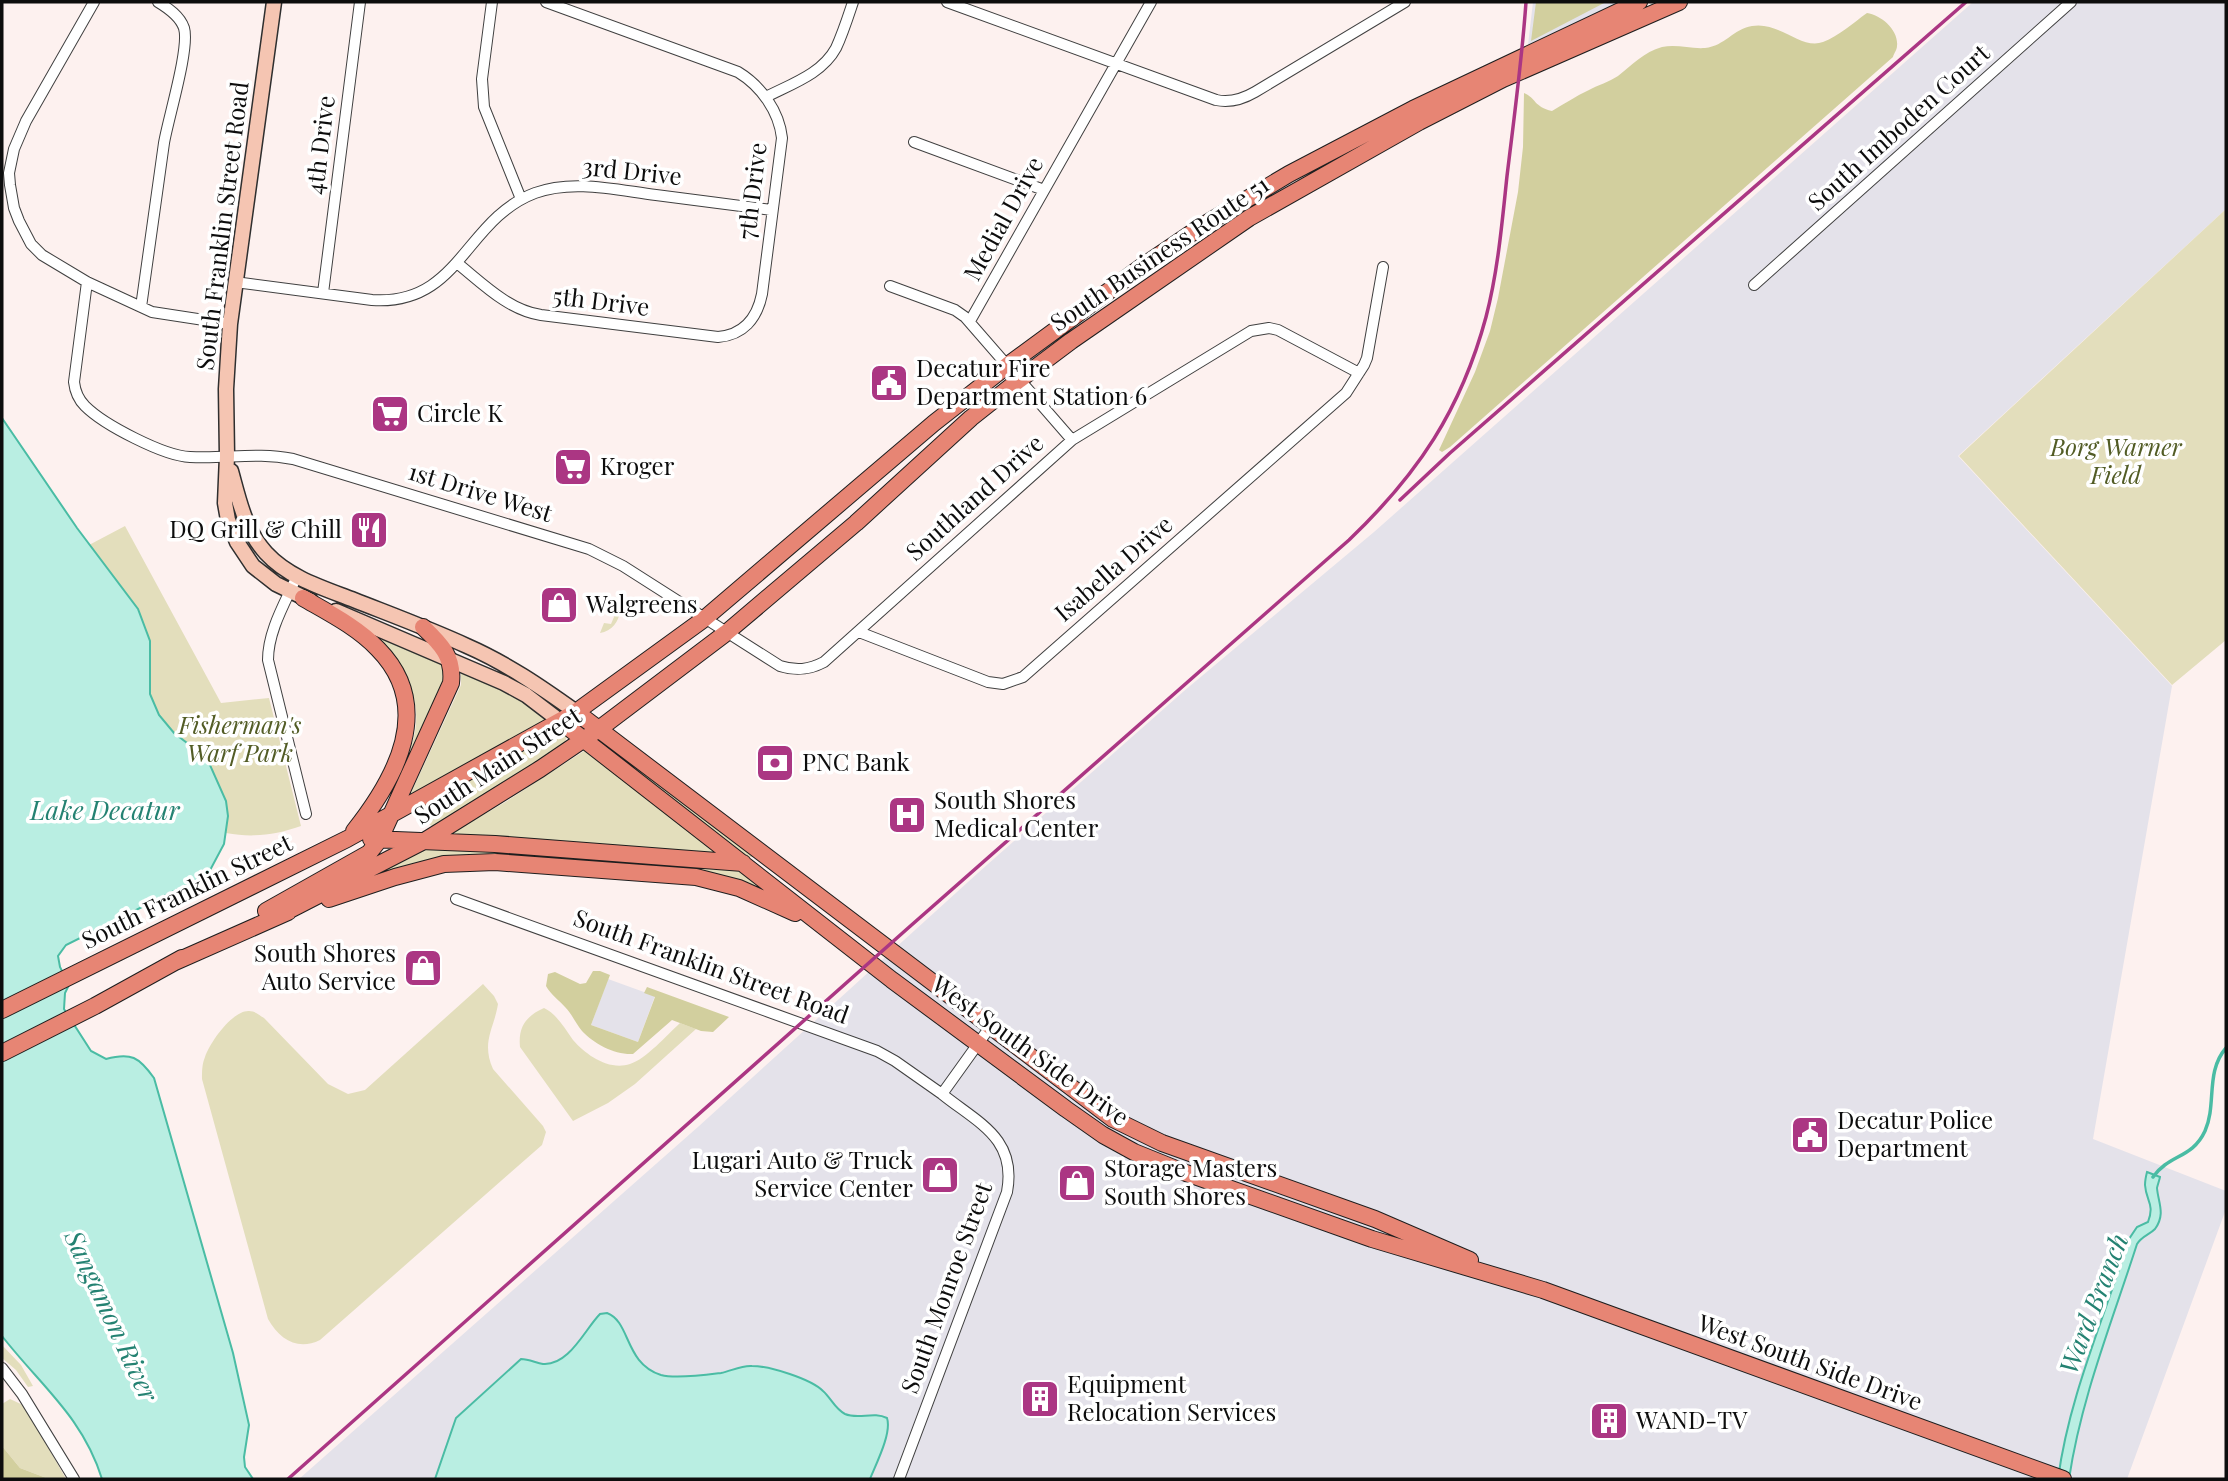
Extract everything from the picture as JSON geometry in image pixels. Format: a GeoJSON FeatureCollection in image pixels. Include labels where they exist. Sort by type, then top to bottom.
{"type":"FeatureCollection","features":[{"type":"Feature","properties":{"kind":"main road","name":"South Business Route 51"},"geometry":{"type":"LineString","coordinates":[[704,619],[934,423],[1008,365],[1202,226],[1289,174],[1436,97],[1639,2]]}},
{"type":"Feature","properties":{"kind":"main road","name":"South Business Route 51"},"geometry":{"type":"LineString","coordinates":[[726,633],[856,523],[971,418],[1071,341],[1249,218],[1419,122],[1503,79],[1679,2]]}},
{"type":"Feature","properties":{"kind":"main road"},"geometry":{"type":"LineString","coordinates":[[296,595],[350,626],[376,647],[393,669],[406,699],[407,729],[398,758],[379,798],[347,839]]}},
{"type":"Feature","properties":{"kind":"main road","name":"South Main Street"},"geometry":{"type":"LineString","coordinates":[[392,813],[576,712],[704,619]]}},
{"type":"Feature","properties":{"kind":"main road"},"geometry":{"type":"LineString","coordinates":[[2,1053],[95,1006],[369,853],[380,839],[449,692],[452,674],[449,658],[438,641],[423,627]]}},
{"type":"Feature","properties":{"kind":"main road","name":"South Main Street"},"geometry":{"type":"LineString","coordinates":[[280,915],[426,840],[540,769],[726,633]]}},
{"type":"Feature","properties":{"kind":"main road","name":"South Franklin Street Road"},"geometry":{"type":"LineString","coordinates":[[576,712],[598,729]]}},
{"type":"Feature","properties":{"kind":"main road","name":"West South Side Drive"},"geometry":{"type":"LineString","coordinates":[[559,721],[978,1044],[1075,1116],[1134,1152],[1372,1239],[1543,1290]]}},
{"type":"Feature","properties":{"kind":"main road","name":"West South Side Drive"},"geometry":{"type":"LineString","coordinates":[[598,729],[1099,1110],[1139,1133],[1375,1219],[1543,1290],[2063,1479]]}},
{"type":"Feature","properties":{"kind":"main road","name":"South Franklin Street"},"geometry":{"type":"LineString","coordinates":[[2,1010],[347,839],[392,813]]}},
{"type":"Feature","properties":{"kind":"main road"},"geometry":{"type":"LineString","coordinates":[[347,839],[426,840],[742,863],[799,880]]}},
{"type":"Feature","properties":{"kind":"main road"},"geometry":{"type":"LineString","coordinates":[[175,962],[280,915],[395,877],[444,864],[495,862],[709,879],[757,895],[789,910],[857,952]]}},
{"type":"Feature","properties":{"kind":"street"},"geometry":{"type":"LineString","coordinates":[[94,2],[26,121],[14,149],[9,173],[14,208],[31,244],[50,261],[88,282],[141,307],[163,314],[230,324]]}},
{"type":"Feature","properties":{"kind":"street"},"geometry":{"type":"LineString","coordinates":[[141,307],[165,141],[185,44],[184,27],[169,8],[158,2]]}},
{"type":"Feature","properties":{"kind":"street","name":"South Franklin Street Road"},"geometry":{"type":"LineString","coordinates":[[274,2],[230,324],[226,389],[225,503],[228,520],[237,542],[253,566],[275,584],[504,682],[526,695],[559,721]]}},
{"type":"Feature","properties":{"kind":"street","name":"4th Drive"},"geometry":{"type":"LineString","coordinates":[[323,293],[360,2]]}},
{"type":"Feature","properties":{"kind":"street"},"geometry":{"type":"LineString","coordinates":[[492,2],[482,79],[484,107],[521,199]]}},
{"type":"Feature","properties":{"kind":"street","name":"7th Drive"},"geometry":{"type":"LineString","coordinates":[[546,2],[738,72],[752,81],[766,97],[779,123],[782,138],[762,294],[758,310],[750,322]]}},
{"type":"Feature","properties":{"kind":"street"},"geometry":{"type":"LineString","coordinates":[[766,97],[812,74],[822,66],[837,46],[853,2]]}},
{"type":"Feature","properties":{"kind":"street"},"geometry":{"type":"LineString","coordinates":[[947,2],[1216,100],[1235,100],[1255,92],[1405,2]]}},
{"type":"Feature","properties":{"kind":"street","name":"Medial Drive"},"geometry":{"type":"LineString","coordinates":[[970,321],[1151,2]]}},
{"type":"Feature","properties":{"kind":"street","name":"South Imboden Court"},"geometry":{"type":"LineString","coordinates":[[1754,285],[2071,2]]}},
{"type":"Feature","properties":{"kind":"street"},"geometry":{"type":"LineString","coordinates":[[914,142],[1044,190]]}},
{"type":"Feature","properties":{"kind":"street","name":"3rd Drive"},"geometry":{"type":"LineString","coordinates":[[236,282],[372,300],[393,299],[440,281],[495,216],[521,199],[551,189],[581,186],[772,210]]}},
{"type":"Feature","properties":{"kind":"street","name":"5th Drive"},"geometry":{"type":"LineString","coordinates":[[457,263],[504,300],[534,314],[709,337],[725,337],[750,322]]}},
{"type":"Feature","properties":{"kind":"street"},"geometry":{"type":"LineString","coordinates":[[1360,373],[1367,358],[1383,267]]}},
{"type":"Feature","properties":{"kind":"street","name":"1st Drive West"},"geometry":{"type":"LineString","coordinates":[[88,282],[75,391],[79,399],[93,412],[134,437],[191,457],[267,455],[301,461],[576,544],[623,566],[704,619]]}},
{"type":"Feature","properties":{"kind":"street"},"geometry":{"type":"LineString","coordinates":[[890,286],[955,310],[970,321],[1072,440]]}},
{"type":"Feature","properties":{"kind":"street","name":"Southland Drive"},"geometry":{"type":"LineString","coordinates":[[704,619],[780,666],[797,670],[818,665],[859,632],[1072,440],[1240,337],[1269,328],[1290,335],[1360,373]]}},
{"type":"Feature","properties":{"kind":"street","name":"Isabella Drive"},"geometry":{"type":"LineString","coordinates":[[859,632],[988,681],[1003,684],[1016,681],[1338,401],[1360,373]]}},
{"type":"Feature","properties":{"kind":"street","name":"South Franklin Street Road"},"geometry":{"type":"LineString","coordinates":[[227,456],[250,531],[274,561],[297,576],[495,659],[576,712]]}},
{"type":"Feature","properties":{"kind":"street"},"geometry":{"type":"LineString","coordinates":[[297,576],[296,595],[270,641],[268,660],[306,814]]}},
{"type":"Feature","properties":{"kind":"street","name":"South Franklin Street Road"},"geometry":{"type":"LineString","coordinates":[[456,900],[877,1051],[942,1094]]}},
{"type":"Feature","properties":{"kind":"street"},"geometry":{"type":"LineString","coordinates":[[942,1094],[990,1027]]}},
{"type":"Feature","properties":{"kind":"street","name":"South Monroe Street"},"geometry":{"type":"LineString","coordinates":[[899,1479],[1002,1205],[1009,1178],[1007,1155],[994,1135],[942,1094]]}},
{"type":"Feature","properties":{"kind":"street"},"geometry":{"type":"LineString","coordinates":[[2,1368],[17,1386],[74,1479]]}},
{"type":"Feature","properties":{"kind":"shaded area"},"geometry":{"type":"Polygon","coordinates":[[[1533,2],[1627,2],[1528,45],[1533,2]]]}},
{"type":"Feature","properties":{"kind":"shaded area"},"geometry":{"type":"Polygon","coordinates":[[[1536,2],[1606,2],[1531,41],[1536,2]]]}},
{"type":"Feature","properties":{"kind":"shaded area"},"geometry":{"type":"Polygon","coordinates":[[[1973,2],[2226,2],[2226,209],[1958,456],[2172,686],[2093,1139],[2226,1191],[2226,1209],[2127,1479],[299,1479],[699,1126],[979,872],[1184,691],[1374,532],[1973,2]]]}},
{"type":"Feature","properties":{"kind":"shaded area"},"geometry":{"type":"Polygon","coordinates":[[[1867,13],[1883,20],[1895,34],[1897,47],[1893,57],[1450,447],[1442,452],[1439,450],[1475,372],[1490,331],[1498,298],[1518,192],[1523,147],[1524,93],[1552,111],[1615,78],[1644,55],[1662,47],[1712,47],[1739,30],[1752,26],[1771,28],[1806,42],[1823,42],[1867,13]]]}},
{"type":"Feature","properties":{"kind":"shaded area"},"geometry":{"type":"Polygon","coordinates":[[[593,971],[610,975],[591,1025],[638,1042],[655,997],[644,993],[647,987],[729,1017],[713,1032],[701,1031],[672,1020],[633,1054],[612,1051],[582,1031],[546,986],[548,974],[555,972],[580,984],[586,983],[593,971]]]}},
{"type":"Feature","properties":{"kind":"shaded area"},"geometry":{"type":"Polygon","coordinates":[[[608,979],[655,996],[638,1042],[591,1025],[608,979]]]}},
{"type":"Feature","properties":{"kind":"shaded area"},"geometry":{"type":"Polygon","coordinates":[[[2,1446],[20,1468],[49,1479],[2,1479],[2,1446]]]}},
{"type":"Feature","properties":{"kind":"green space","name":"Borg Warner Field"},"geometry":{"type":"Polygon","coordinates":[[[2226,209],[2226,640],[2172,685],[1959,456],[2226,209]]]}},
{"type":"Feature","properties":{"kind":"green space","name":"Fisherman's Warf Park"},"geometry":{"type":"Polygon","coordinates":[[[125,526],[221,703],[269,698],[301,826],[264,835],[226,833],[228,816],[195,749],[174,733],[159,715],[150,694],[149,669],[109,572],[89,545],[125,526]]]}},
{"type":"Feature","properties":{"kind":"green space"},"geometry":{"type":"Polygon","coordinates":[[[613,601],[620,610],[618,618],[611,628],[600,633],[604,623],[611,624],[617,610],[610,606],[613,601]]]}},
{"type":"Feature","properties":{"kind":"green space"},"geometry":{"type":"Polygon","coordinates":[[[381,636],[443,663],[445,683],[384,811],[405,763],[416,723],[415,704],[409,684],[398,662],[379,638],[381,636]]]}},
{"type":"Feature","properties":{"kind":"green space"},"geometry":{"type":"Polygon","coordinates":[[[461,668],[513,693],[548,720],[412,795],[461,685],[461,668]]]}},
{"type":"Feature","properties":{"kind":"green space"},"geometry":{"type":"Polygon","coordinates":[[[565,734],[567,736],[564,745],[435,828],[411,813],[530,746],[548,737],[565,734]]]}},
{"type":"Feature","properties":{"kind":"green space"},"geometry":{"type":"Polygon","coordinates":[[[587,749],[727,856],[447,836],[587,749]]]}},
{"type":"Feature","properties":{"kind":"green space"},"geometry":{"type":"Polygon","coordinates":[[[618,754],[757,857],[743,857],[617,759],[618,754]]]}},
{"type":"Feature","properties":{"kind":"green space"},"geometry":{"type":"Polygon","coordinates":[[[427,847],[741,868],[790,904],[746,887],[501,859],[380,877],[384,870],[427,847]]]}},
{"type":"Feature","properties":{"kind":"green space"},"geometry":{"type":"Polygon","coordinates":[[[483,984],[498,1004],[488,1043],[493,1069],[543,1126],[546,1132],[542,1145],[320,1340],[304,1344],[290,1342],[278,1333],[268,1319],[202,1079],[208,1051],[229,1021],[249,1011],[264,1018],[328,1084],[348,1094],[365,1090],[483,984]]]}},
{"type":"Feature","properties":{"kind":"green space"},"geometry":{"type":"Polygon","coordinates":[[[544,1008],[557,1018],[584,1051],[598,1060],[614,1065],[630,1064],[643,1057],[680,1023],[696,1029],[635,1084],[608,1103],[573,1121],[520,1047],[520,1034],[524,1023],[544,1008]]]}},
{"type":"Feature","properties":{"kind":"green space"},"geometry":{"type":"Polygon","coordinates":[[[2,1345],[21,1365],[33,1386],[28,1387],[16,1370],[2,1358],[2,1345]]]}},
{"type":"Feature","properties":{"kind":"green space"},"geometry":{"type":"Polygon","coordinates":[[[10,1399],[25,1406],[66,1479],[49,1479],[20,1468],[2,1446],[2,1404],[10,1399]]]}},
{"type":"Feature","properties":{"kind":"water"},"geometry":{"type":"Polygon","coordinates":[[[2,418],[77,528],[138,609],[150,641],[150,694],[159,715],[174,733],[210,765],[226,801],[228,816],[224,844],[208,874],[66,945],[58,956],[69,985],[65,993],[64,1009],[91,1051],[106,1059],[122,1056],[134,1058],[144,1065],[154,1078],[233,1353],[249,1425],[245,1467],[253,1479],[102,1479],[84,1437],[72,1419],[2,1336],[2,418]]]}},
{"type":"Feature","properties":{"kind":"water"},"geometry":{"type":"Polygon","coordinates":[[[2147,1172],[2160,1177],[2157,1188],[2160,1218],[2155,1229],[2137,1244],[2089,1390],[2069,1479],[2058,1479],[2070,1418],[2129,1239],[2137,1227],[2148,1222],[2150,1216],[2145,1185],[2147,1172]]]}},
{"type":"Feature","properties":{"kind":"water"},"geometry":{"type":"Polygon","coordinates":[[[607,1313],[620,1325],[640,1362],[661,1375],[699,1376],[748,1366],[769,1368],[817,1386],[845,1414],[887,1418],[885,1440],[870,1479],[435,1479],[456,1418],[521,1359],[543,1364],[561,1359],[576,1345],[600,1314],[607,1313]]]}},
{"type":"Feature","properties":{"kind":"waterway","name":"Ward Branch"},"geometry":{"type":"LineString","coordinates":[[2153,1177],[2166,1164],[2187,1152],[2200,1140],[2208,1121],[2216,1067],[2226,1048]]}},
{"type":"Feature","properties":{"kind":"railway"},"geometry":{"type":"LineString","coordinates":[[288,1479],[1349,540],[1396,490],[1434,439],[1450,411],[1476,351],[1486,317],[1499,247],[1526,2]]}},
{"type":"Feature","properties":{"kind":"railway"},"geometry":{"type":"LineString","coordinates":[[1400,500],[1450,453],[1966,2]]}},
{"type":"Feature","properties":{"kind":"place","name":"Decatur Fire Department Station 6"},"geometry":{"type":"Point","coordinates":[889,383]}},
{"type":"Feature","properties":{"kind":"place","name":"Circle K"},"geometry":{"type":"Point","coordinates":[390,414]}},
{"type":"Feature","properties":{"kind":"place","name":"Kroger"},"geometry":{"type":"Point","coordinates":[573,467]}},
{"type":"Feature","properties":{"kind":"place","name":"DQ Grill & Chill"},"geometry":{"type":"Point","coordinates":[369,530]}},
{"type":"Feature","properties":{"kind":"place","name":"Walgreens"},"geometry":{"type":"Point","coordinates":[559,605]}},
{"type":"Feature","properties":{"kind":"place","name":"PNC Bank"},"geometry":{"type":"Point","coordinates":[775,763]}},
{"type":"Feature","properties":{"kind":"place","name":"South Shores Medical Center"},"geometry":{"type":"Point","coordinates":[907,815]}},
{"type":"Feature","properties":{"kind":"place","name":"South Shores Auto Service"},"geometry":{"type":"Point","coordinates":[423,968]}},
{"type":"Feature","properties":{"kind":"place","name":"Decatur Police Department"},"geometry":{"type":"Point","coordinates":[1810,1135]}},
{"type":"Feature","properties":{"kind":"place","name":"Lugari Auto & Truck Service Center"},"geometry":{"type":"Point","coordinates":[940,1175]}},
{"type":"Feature","properties":{"kind":"place","name":"Storage Masters South Shores"},"geometry":{"type":"Point","coordinates":[1077,1183]}},
{"type":"Feature","properties":{"kind":"place","name":"Equipment Relocation Services"},"geometry":{"type":"Point","coordinates":[1040,1399]}},
{"type":"Feature","properties":{"kind":"place","name":"WAND-TV"},"geometry":{"type":"Point","coordinates":[1609,1421]}},
{"type":"Feature","properties":{"kind":"water label","name":"Lake Decatur"},"geometry":{"type":"Point","coordinates":[105,811]}},
{"type":"Feature","properties":{"kind":"water label","name":"Sangamon River"},"geometry":{"type":"Point","coordinates":[111,1316]}}]}
